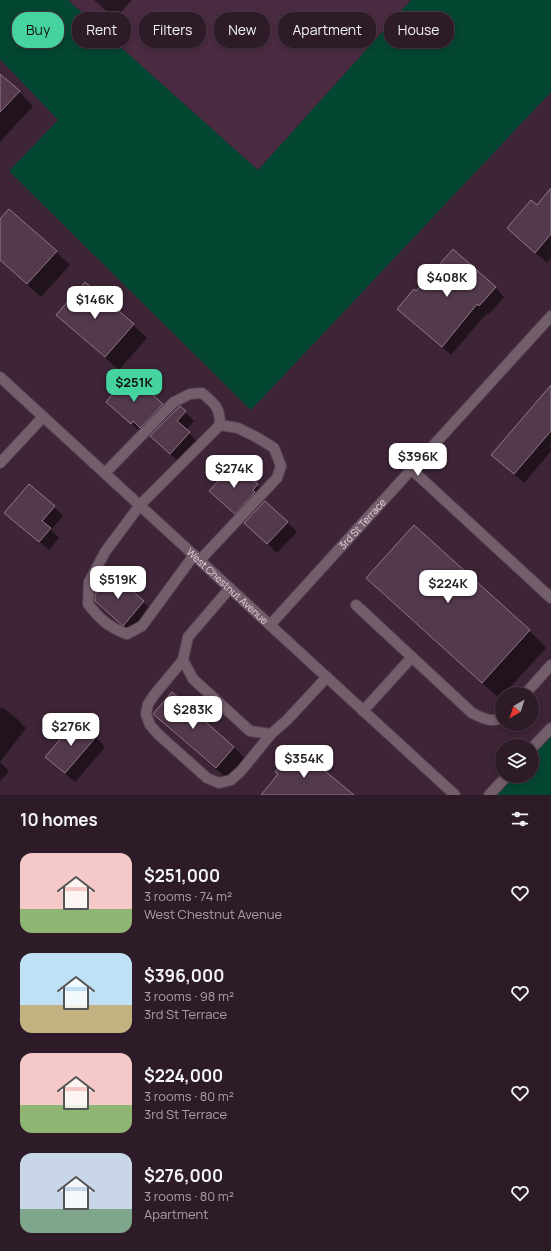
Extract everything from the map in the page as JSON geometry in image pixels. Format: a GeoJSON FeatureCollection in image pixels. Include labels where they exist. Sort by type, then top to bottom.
{"type":"FeatureCollection","features":[{"type":"Feature","properties":{"kind":"street","name":"3rd St Terrace"},"geometry":{"type":"LineString","coordinates":[[270,625],[551,316]]}},
{"type":"Feature","properties":{"kind":"street","name":"West Chestnut Avenue"},"geometry":{"type":"LineString","coordinates":[[0,377],[455,795]]}},
{"type":"Feature","properties":{"kind":"street"},"geometry":{"type":"LineString","coordinates":[[105,473],[174,402],[190,394],[202,393],[214,403],[220,414],[220,425],[140,505],[105,552],[89,582],[88,604],[102,621],[118,631],[127,634],[142,626],[197,558],[277,478],[281,466],[274,448],[238,428],[220,425]]}},
{"type":"Feature","properties":{"kind":"street"},"geometry":{"type":"LineString","coordinates":[[0,463],[43,416]]}},
{"type":"Feature","properties":{"kind":"street"},"geometry":{"type":"LineString","coordinates":[[411,469],[551,598]]}},
{"type":"Feature","properties":{"kind":"street"},"geometry":{"type":"LineString","coordinates":[[230,588],[188,637],[183,660],[148,704],[146,714],[150,725],[160,735],[207,778],[219,783],[231,780],[241,771],[270,734],[286,720],[327,677]]}},
{"type":"Feature","properties":{"kind":"street"},"geometry":{"type":"LineString","coordinates":[[356,605],[472,713],[485,720],[495,720]]}},
{"type":"Feature","properties":{"kind":"street"},"geometry":{"type":"LineString","coordinates":[[363,711],[412,658]]}},
{"type":"Feature","properties":{"kind":"street"},"geometry":{"type":"LineString","coordinates":[[183,660],[193,679],[250,731],[270,734]]}},
{"type":"Feature","properties":{"kind":"street"},"geometry":{"type":"LineString","coordinates":[[532,687],[551,665]]}},
{"type":"Feature","properties":{"kind":"street"},"geometry":{"type":"LineString","coordinates":[[539,741],[551,728]]}},
{"type":"Feature","properties":{"kind":"street"},"geometry":{"type":"LineString","coordinates":[[489,795],[500,783]]}},
{"type":"Feature","properties":{"kind":"shaded area"},"geometry":{"type":"Polygon","coordinates":[[[68,0],[411,0],[400,12],[384,12],[384,30],[376,39],[376,12],[278,12],[278,48],[368,48],[258,170],[122,48],[131,48],[131,12],[81,12],[68,0]]]}},
{"type":"Feature","properties":{"kind":"green space"},"geometry":{"type":"Polygon","coordinates":[[[0,0],[68,0],[81,12],[72,12],[72,48],[122,48],[258,170],[368,48],[376,48],[376,39],[384,30],[384,48],[454,48],[454,12],[400,12],[411,0],[551,0],[551,92],[251,410],[9,171],[58,120],[0,59],[0,0]]]}},
{"type":"Feature","properties":{"kind":"green space"},"geometry":{"type":"Polygon","coordinates":[[[551,728],[551,795],[489,795],[500,783],[539,783],[539,741],[551,728]]]}},
{"type":"Feature","properties":{"kind":"building"},"geometry":{"type":"Polygon","coordinates":[[[0,74],[20,91],[0,112],[0,74]]]}},
{"type":"Feature","properties":{"kind":"building"},"geometry":{"type":"Polygon","coordinates":[[[551,188],[551,234],[535,253],[507,228],[531,200],[537,205],[551,188]]]}},
{"type":"Feature","properties":{"kind":"building"},"geometry":{"type":"Polygon","coordinates":[[[9,209],[57,251],[27,284],[0,260],[0,219],[9,209]]]}},
{"type":"Feature","properties":{"kind":"building"},"geometry":{"type":"Polygon","coordinates":[[[453,249],[496,287],[479,306],[477,304],[442,347],[397,309],[414,289],[416,291],[453,249]]]}},
{"type":"Feature","properties":{"kind":"building"},"geometry":{"type":"Polygon","coordinates":[[[85,282],[134,324],[105,357],[56,315],[85,282]]]}},
{"type":"Feature","properties":{"kind":"building"},"geometry":{"type":"Polygon","coordinates":[[[123,381],[132,389],[138,382],[163,404],[140,428],[133,421],[131,424],[106,402],[123,381]]]}},
{"type":"Feature","properties":{"kind":"building"},"geometry":{"type":"Polygon","coordinates":[[[551,385],[551,431],[514,474],[491,455],[551,385]]]}},
{"type":"Feature","properties":{"kind":"building"},"geometry":{"type":"Polygon","coordinates":[[[180,406],[186,411],[177,421],[190,432],[170,454],[150,436],[180,406]]]}},
{"type":"Feature","properties":{"kind":"building"},"geometry":{"type":"Polygon","coordinates":[[[237,466],[258,484],[253,490],[255,492],[235,514],[209,491],[229,469],[232,472],[237,466]]]}},
{"type":"Feature","properties":{"kind":"building"},"geometry":{"type":"Polygon","coordinates":[[[29,484],[55,506],[42,521],[51,528],[39,542],[4,513],[29,484]]]}},
{"type":"Feature","properties":{"kind":"building"},"geometry":{"type":"Polygon","coordinates":[[[265,501],[288,522],[267,544],[244,523],[265,501]]]}},
{"type":"Feature","properties":{"kind":"building"},"geometry":{"type":"Polygon","coordinates":[[[414,525],[530,630],[482,683],[366,578],[414,525]]]}},
{"type":"Feature","properties":{"kind":"building"},"geometry":{"type":"Polygon","coordinates":[[[112,574],[144,601],[123,626],[95,601],[95,594],[112,574]]]}},
{"type":"Feature","properties":{"kind":"building"},"geometry":{"type":"Polygon","coordinates":[[[172,692],[234,747],[216,768],[153,714],[172,692]]]}},
{"type":"Feature","properties":{"kind":"building"},"geometry":{"type":"Polygon","coordinates":[[[77,720],[96,737],[65,773],[45,757],[77,720]]]}},
{"type":"Feature","properties":{"kind":"building"},"geometry":{"type":"Polygon","coordinates":[[[296,747],[354,795],[261,795],[278,774],[275,772],[296,747]]]}}]}
